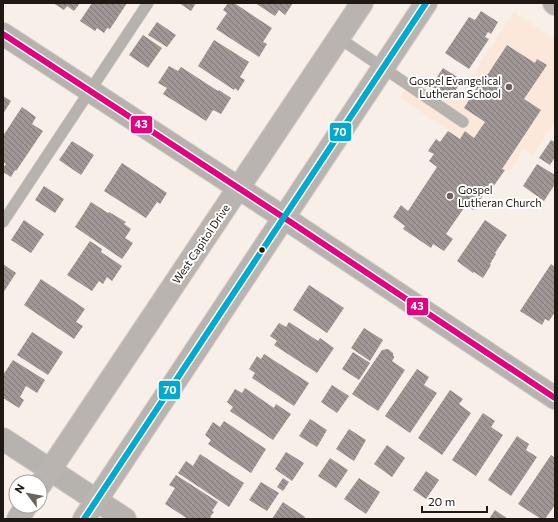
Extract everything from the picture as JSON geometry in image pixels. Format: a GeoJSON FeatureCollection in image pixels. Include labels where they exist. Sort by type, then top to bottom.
{"type":"FeatureCollection","features":[{"type":"Feature","properties":{"kind":"main road","name":"West Capitol Drive"},"geometry":{"type":"LineString","coordinates":[[47,474],[362,3]]}},
{"type":"Feature","properties":{"kind":"main road"},"geometry":{"type":"LineString","coordinates":[[84,519],[426,3]]}},
{"type":"Feature","properties":{"kind":"street"},"geometry":{"type":"LineString","coordinates":[[3,34],[283,217],[555,398]]}},
{"type":"Feature","properties":{"kind":"street"},"geometry":{"type":"LineString","coordinates":[[3,438],[42,474]]}},
{"type":"Feature","properties":{"kind":"street"},"geometry":{"type":"LineString","coordinates":[[48,478],[96,500],[125,519]]}},
{"type":"Feature","properties":{"kind":"lane"},"geometry":{"type":"LineString","coordinates":[[3,222],[148,3]]}},
{"type":"Feature","properties":{"kind":"lane"},"geometry":{"type":"LineString","coordinates":[[339,38],[463,122]]}},
{"type":"Feature","properties":{"kind":"shaded area","name":"Gospel Evangelical Lutheran School"},"geometry":{"type":"Polygon","coordinates":[[[514,12],[555,39],[555,121],[533,155],[523,150],[510,172],[400,98],[413,77],[453,103],[514,12]]]}},
{"type":"Feature","properties":{"kind":"building"},"geometry":{"type":"Polygon","coordinates":[[[53,3],[80,3],[74,11],[67,6],[64,10],[53,3]]]}},
{"type":"Feature","properties":{"kind":"building"},"geometry":{"type":"Polygon","coordinates":[[[92,3],[127,3],[110,29],[107,28],[104,33],[97,28],[95,31],[80,21],[92,3]]]}},
{"type":"Feature","properties":{"kind":"building"},"geometry":{"type":"Polygon","coordinates":[[[179,3],[196,3],[191,11],[179,3]]]}},
{"type":"Feature","properties":{"kind":"building"},"geometry":{"type":"Polygon","coordinates":[[[228,3],[234,3],[272,28],[263,42],[267,44],[259,57],[216,29],[227,13],[223,10],[228,3]]]}},
{"type":"Feature","properties":{"kind":"building"},"geometry":{"type":"Polygon","coordinates":[[[255,3],[293,3],[285,15],[279,10],[275,16],[255,3]]]}},
{"type":"Feature","properties":{"kind":"building"},"geometry":{"type":"Polygon","coordinates":[[[481,11],[498,22],[491,34],[488,32],[485,37],[489,39],[469,69],[445,53],[469,17],[475,20],[481,11]]]}},
{"type":"Feature","properties":{"kind":"building"},"geometry":{"type":"Polygon","coordinates":[[[157,22],[176,35],[167,47],[148,35],[157,22]]]}},
{"type":"Feature","properties":{"kind":"building"},"geometry":{"type":"Polygon","coordinates":[[[143,35],[162,48],[148,68],[129,55],[143,35]]]}},
{"type":"Feature","properties":{"kind":"building"},"geometry":{"type":"Polygon","coordinates":[[[214,40],[249,62],[240,77],[245,80],[238,91],[235,88],[234,90],[198,66],[214,40]]]}},
{"type":"Feature","properties":{"kind":"building"},"geometry":{"type":"Polygon","coordinates":[[[507,45],[535,63],[537,59],[547,65],[524,99],[541,110],[502,169],[505,170],[493,187],[490,185],[473,210],[466,205],[446,234],[453,239],[444,251],[433,244],[431,248],[403,229],[405,226],[393,217],[401,205],[408,211],[437,167],[429,161],[434,154],[428,151],[436,139],[440,142],[448,131],[460,139],[465,131],[474,138],[485,122],[464,108],[485,74],[488,74],[507,45]]]}},
{"type":"Feature","properties":{"kind":"building"},"geometry":{"type":"Polygon","coordinates":[[[169,66],[178,71],[181,67],[231,98],[221,114],[213,110],[206,121],[163,94],[167,88],[158,83],[169,66]]]}},
{"type":"Feature","properties":{"kind":"building"},"geometry":{"type":"Polygon","coordinates":[[[443,68],[462,80],[450,99],[431,86],[443,68]]]}},
{"type":"Feature","properties":{"kind":"building"},"geometry":{"type":"Polygon","coordinates":[[[3,96],[11,101],[3,114],[3,96]]]}},
{"type":"Feature","properties":{"kind":"building"},"geometry":{"type":"Polygon","coordinates":[[[22,107],[36,117],[32,124],[43,131],[11,177],[3,172],[3,168],[6,164],[3,162],[3,136],[22,107]]]}},
{"type":"Feature","properties":{"kind":"building"},"geometry":{"type":"Polygon","coordinates":[[[551,140],[555,142],[555,157],[550,165],[539,158],[551,140]]]}},
{"type":"Feature","properties":{"kind":"building"},"geometry":{"type":"Polygon","coordinates":[[[72,141],[94,155],[81,175],[59,160],[72,141]]]}},
{"type":"Feature","properties":{"kind":"building"},"geometry":{"type":"Polygon","coordinates":[[[122,163],[167,193],[160,204],[157,202],[146,218],[104,191],[122,163]]]}},
{"type":"Feature","properties":{"kind":"building"},"geometry":{"type":"Polygon","coordinates":[[[537,164],[555,175],[555,184],[544,201],[523,186],[537,164]]]}},
{"type":"Feature","properties":{"kind":"building"},"geometry":{"type":"Polygon","coordinates":[[[44,186],[64,199],[55,213],[35,200],[44,186]]]}},
{"type":"Feature","properties":{"kind":"building"},"geometry":{"type":"Polygon","coordinates":[[[91,202],[126,222],[124,224],[131,229],[125,238],[133,243],[122,259],[75,227],[91,202]]]}},
{"type":"Feature","properties":{"kind":"building"},"geometry":{"type":"Polygon","coordinates":[[[24,220],[44,234],[31,253],[11,240],[24,220]]]}},
{"type":"Feature","properties":{"kind":"building"},"geometry":{"type":"Polygon","coordinates":[[[485,220],[507,235],[495,253],[496,254],[490,264],[491,265],[483,278],[474,272],[473,273],[457,261],[485,220]]]}},
{"type":"Feature","properties":{"kind":"building"},"geometry":{"type":"Polygon","coordinates":[[[90,241],[102,249],[101,252],[122,266],[112,281],[107,277],[103,284],[99,281],[92,291],[67,275],[90,241]]]}},
{"type":"Feature","properties":{"kind":"building"},"geometry":{"type":"Polygon","coordinates":[[[3,264],[16,273],[3,293],[3,264]]]}},
{"type":"Feature","properties":{"kind":"building"},"geometry":{"type":"Polygon","coordinates":[[[551,264],[555,267],[555,312],[549,321],[545,319],[542,325],[520,311],[551,264]]]}},
{"type":"Feature","properties":{"kind":"building"},"geometry":{"type":"Polygon","coordinates":[[[41,279],[85,309],[76,322],[83,326],[74,339],[24,305],[41,279]]]}},
{"type":"Feature","properties":{"kind":"building"},"geometry":{"type":"Polygon","coordinates":[[[309,285],[344,308],[327,333],[293,310],[309,285]]]}},
{"type":"Feature","properties":{"kind":"building"},"geometry":{"type":"Polygon","coordinates":[[[289,322],[318,341],[320,338],[334,348],[317,373],[274,345],[277,341],[270,336],[279,323],[286,327],[289,322]]]}},
{"type":"Feature","properties":{"kind":"building"},"geometry":{"type":"Polygon","coordinates":[[[364,328],[383,340],[370,361],[351,348],[364,328]]]}},
{"type":"Feature","properties":{"kind":"building"},"geometry":{"type":"Polygon","coordinates":[[[32,332],[63,352],[48,375],[17,355],[32,332]]]}},
{"type":"Feature","properties":{"kind":"building"},"geometry":{"type":"Polygon","coordinates":[[[388,349],[393,353],[394,358],[392,361],[405,370],[378,411],[352,394],[382,350],[388,349]]]}},
{"type":"Feature","properties":{"kind":"building"},"geometry":{"type":"Polygon","coordinates":[[[353,352],[370,363],[359,380],[342,369],[353,352]]]}},
{"type":"Feature","properties":{"kind":"building"},"geometry":{"type":"Polygon","coordinates":[[[264,354],[309,383],[294,406],[252,378],[255,373],[249,369],[257,356],[261,359],[264,354]]]}},
{"type":"Feature","properties":{"kind":"building"},"geometry":{"type":"Polygon","coordinates":[[[13,360],[45,380],[37,393],[26,386],[20,397],[24,400],[19,408],[3,398],[3,375],[13,360]]]}},
{"type":"Feature","properties":{"kind":"building"},"geometry":{"type":"Polygon","coordinates":[[[417,369],[429,377],[424,385],[437,393],[410,433],[385,416],[417,369]]]}},
{"type":"Feature","properties":{"kind":"building"},"geometry":{"type":"Polygon","coordinates":[[[332,385],[349,396],[337,413],[321,402],[332,385]]]}},
{"type":"Feature","properties":{"kind":"building"},"geometry":{"type":"Polygon","coordinates":[[[245,388],[274,408],[276,404],[291,414],[273,440],[230,411],[233,407],[227,402],[235,389],[242,393],[245,388]]]}},
{"type":"Feature","properties":{"kind":"building"},"geometry":{"type":"Polygon","coordinates":[[[450,390],[463,399],[459,404],[471,413],[442,455],[418,438],[450,390]]]}},
{"type":"Feature","properties":{"kind":"building"},"geometry":{"type":"Polygon","coordinates":[[[483,413],[495,421],[491,427],[503,435],[476,476],[452,460],[483,413]]]}},
{"type":"Feature","properties":{"kind":"building"},"geometry":{"type":"Polygon","coordinates":[[[310,419],[327,430],[317,447],[299,436],[310,419]]]}},
{"type":"Feature","properties":{"kind":"building"},"geometry":{"type":"Polygon","coordinates":[[[224,421],[266,449],[251,473],[208,444],[211,440],[205,435],[213,422],[220,427],[224,421]]]}},
{"type":"Feature","properties":{"kind":"building"},"geometry":{"type":"Polygon","coordinates":[[[349,429],[366,440],[354,461],[336,449],[349,429]]]}},
{"type":"Feature","properties":{"kind":"building"},"geometry":{"type":"Polygon","coordinates":[[[517,436],[529,444],[526,450],[537,457],[511,496],[488,480],[517,436]]]}},
{"type":"Feature","properties":{"kind":"building"},"geometry":{"type":"Polygon","coordinates":[[[387,445],[405,458],[392,477],[374,464],[387,445]]]}},
{"type":"Feature","properties":{"kind":"building"},"geometry":{"type":"Polygon","coordinates":[[[286,452],[304,463],[292,481],[275,469],[286,452]]]}},
{"type":"Feature","properties":{"kind":"building"},"geometry":{"type":"Polygon","coordinates":[[[200,454],[244,483],[229,507],[178,473],[186,461],[193,466],[200,454]]]}},
{"type":"Feature","properties":{"kind":"building"},"geometry":{"type":"Polygon","coordinates":[[[551,455],[555,458],[555,505],[545,519],[541,519],[518,504],[551,455]]]}},
{"type":"Feature","properties":{"kind":"building"},"geometry":{"type":"Polygon","coordinates":[[[330,458],[348,470],[336,488],[318,476],[330,458]]]}},
{"type":"Feature","properties":{"kind":"building"},"geometry":{"type":"Polygon","coordinates":[[[426,471],[439,480],[426,499],[413,490],[426,471]]]}},
{"type":"Feature","properties":{"kind":"building"},"geometry":{"type":"Polygon","coordinates":[[[176,475],[218,502],[210,517],[213,519],[188,519],[165,504],[175,488],[169,485],[176,475]]]}},
{"type":"Feature","properties":{"kind":"building"},"geometry":{"type":"Polygon","coordinates":[[[283,478],[289,482],[283,491],[277,487],[283,478]]]}},
{"type":"Feature","properties":{"kind":"building"},"geometry":{"type":"Polygon","coordinates":[[[359,478],[380,492],[366,514],[344,499],[359,478]]]}},
{"type":"Feature","properties":{"kind":"building"},"geometry":{"type":"Polygon","coordinates":[[[261,482],[279,493],[267,511],[249,500],[261,482]]]}},
{"type":"Feature","properties":{"kind":"building"},"geometry":{"type":"Polygon","coordinates":[[[283,502],[305,517],[304,519],[272,519],[283,502]]]}},
{"type":"Feature","properties":{"kind":"building"},"geometry":{"type":"Polygon","coordinates":[[[495,510],[508,519],[489,519],[495,510]]]}},
{"type":"Feature","properties":{"kind":"transit line","name":"70"},"geometry":{"type":"LineString","coordinates":[[84,519],[426,3]]}},
{"type":"Feature","properties":{"kind":"transit line","name":"43"},"geometry":{"type":"LineString","coordinates":[[3,34],[283,217],[555,398]]}},
{"type":"Feature","properties":{"kind":"place","name":"Gospel Evangelical Lutheran School"},"geometry":{"type":"Point","coordinates":[509,87]}},
{"type":"Feature","properties":{"kind":"place","name":"Gospel Lutheran Church"},"geometry":{"type":"Point","coordinates":[450,196]}}]}
